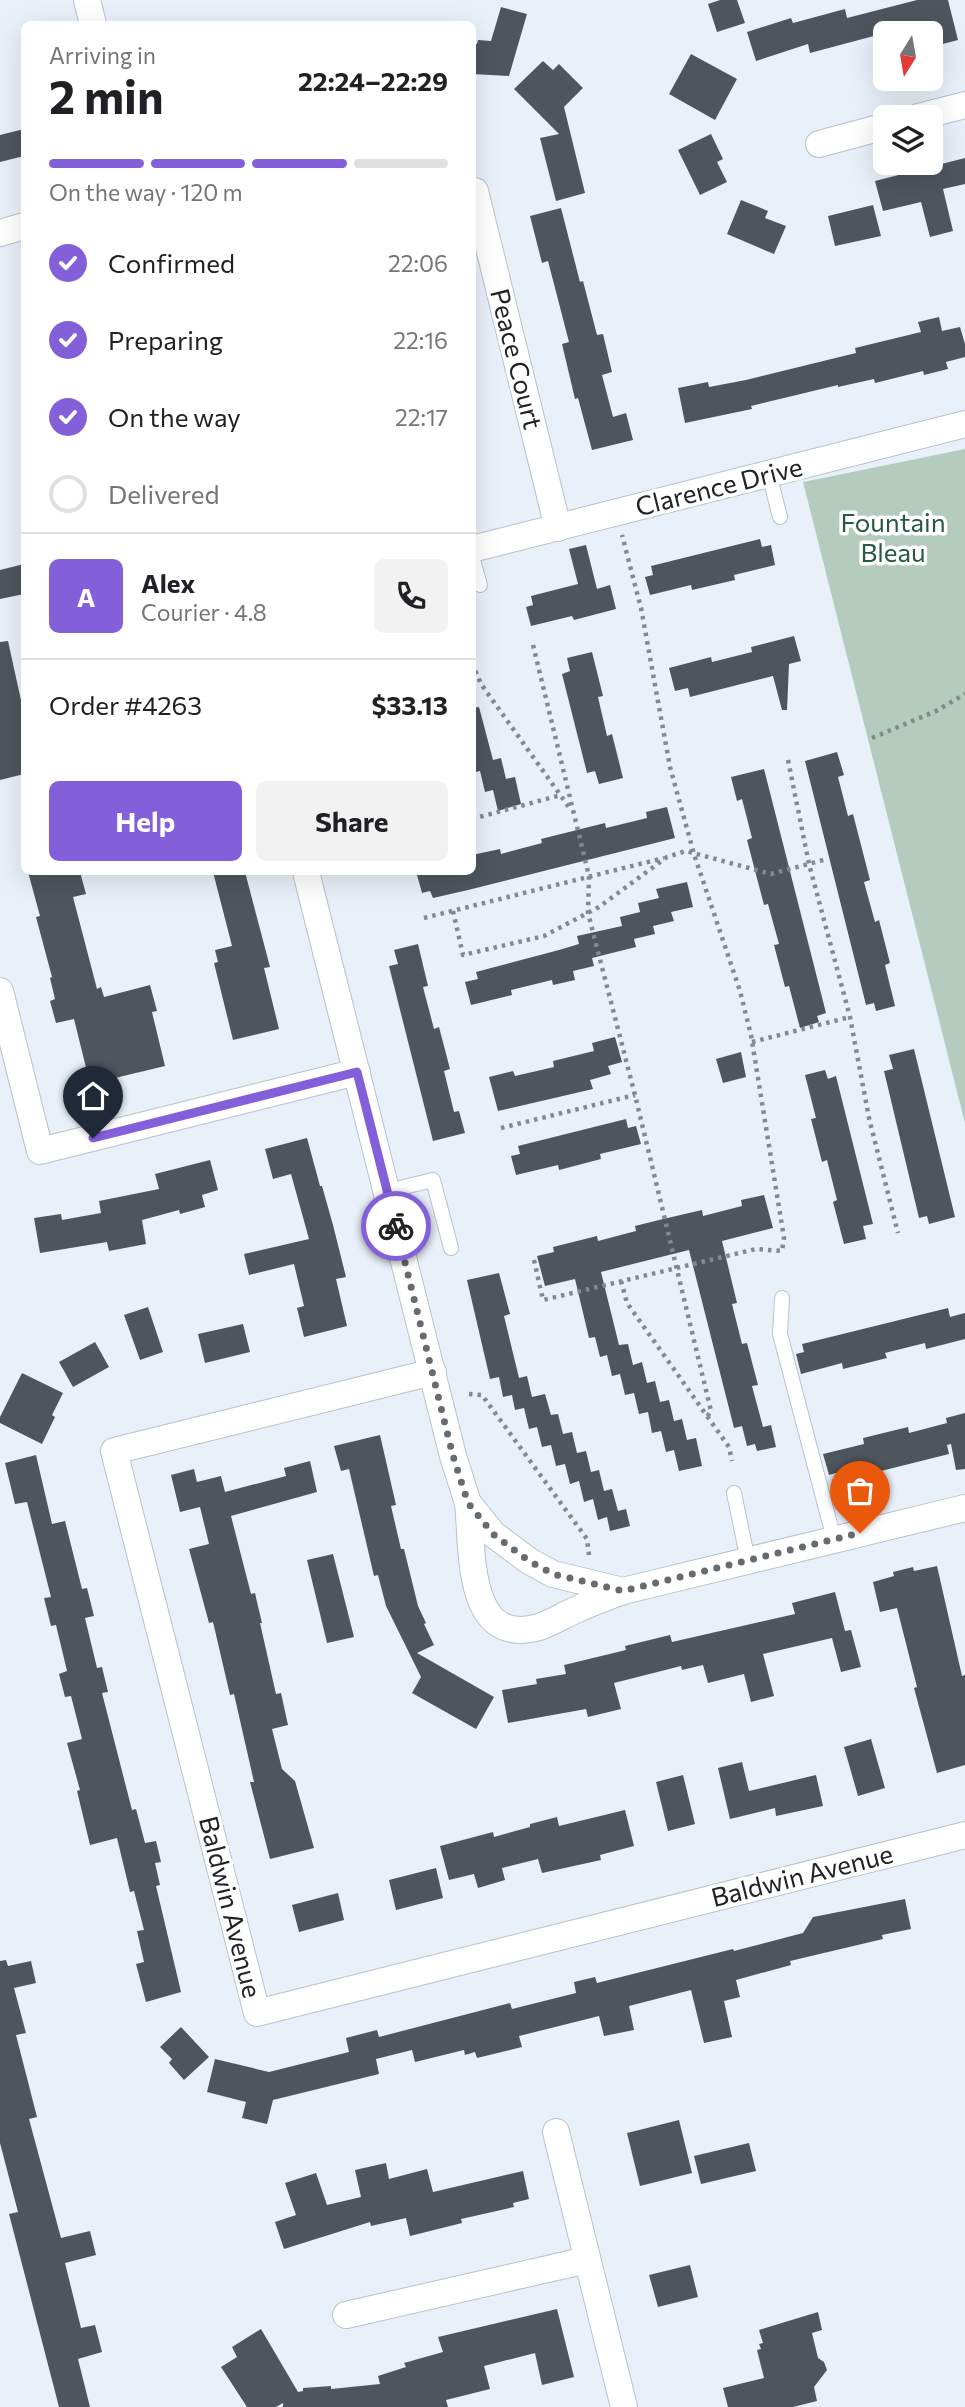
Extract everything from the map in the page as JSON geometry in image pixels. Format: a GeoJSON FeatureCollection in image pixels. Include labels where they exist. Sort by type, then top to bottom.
{"type":"FeatureCollection","features":[{"type":"Feature","properties":{"kind":"street"},"geometry":{"type":"LineString","coordinates":[[86,0],[92,21]]}},
{"type":"Feature","properties":{"kind":"street"},"geometry":{"type":"LineString","coordinates":[[943,110],[965,104]]}},
{"type":"Feature","properties":{"kind":"street"},"geometry":{"type":"LineString","coordinates":[[820,144],[873,130]]}},
{"type":"Feature","properties":{"kind":"street","name":"Peace Court"},"geometry":{"type":"LineString","coordinates":[[476,195],[558,527]]}},
{"type":"Feature","properties":{"kind":"street"},"geometry":{"type":"LineString","coordinates":[[0,233],[21,227]]}},
{"type":"Feature","properties":{"kind":"street","name":"Clarence Drive"},"geometry":{"type":"LineString","coordinates":[[476,548],[965,424]]}},
{"type":"Feature","properties":{"kind":"street"},"geometry":{"type":"LineString","coordinates":[[307,875],[453,1456],[468,1503],[475,1583],[487,1615],[509,1630],[539,1627],[623,1591],[965,1508]]}},
{"type":"Feature","properties":{"kind":"street"},"geometry":{"type":"LineString","coordinates":[[0,991],[40,1151],[357,1072]]}},
{"type":"Feature","properties":{"kind":"street","name":"Baldwin Avenue"},"geometry":{"type":"LineString","coordinates":[[433,1372],[114,1451],[257,2013],[965,1835]]}},
{"type":"Feature","properties":{"kind":"street"},"geometry":{"type":"LineString","coordinates":[[468,1503],[493,1534],[529,1561],[553,1574],[623,1591]]}},
{"type":"Feature","properties":{"kind":"street"},"geometry":{"type":"LineString","coordinates":[[555,2132],[624,2407]]}},
{"type":"Feature","properties":{"kind":"street"},"geometry":{"type":"LineString","coordinates":[[346,2315],[587,2260]]}},
{"type":"Feature","properties":{"kind":"lane"},"geometry":{"type":"LineString","coordinates":[[769,474],[780,517]]}},
{"type":"Feature","properties":{"kind":"lane"},"geometry":{"type":"LineString","coordinates":[[476,571],[480,585]]}},
{"type":"Feature","properties":{"kind":"lane"},"geometry":{"type":"LineString","coordinates":[[387,1191],[433,1180],[451,1248]]}},
{"type":"Feature","properties":{"kind":"lane"},"geometry":{"type":"LineString","coordinates":[[782,1298],[780,1334],[834,1539]]}},
{"type":"Feature","properties":{"kind":"lane"},"geometry":{"type":"LineString","coordinates":[[734,1493],[748,1561]]}},
{"type":"Feature","properties":{"kind":"path"},"geometry":{"type":"LineString","coordinates":[[534,1260],[543,1300],[756,1249],[782,1251],[784,1238],[752,1042],[740,990],[694,854],[670,767],[641,608],[631,561],[621,531]]}},
{"type":"Feature","properties":{"kind":"path"},"geometry":{"type":"LineString","coordinates":[[533,645],[589,876],[588,913],[711,1411],[707,1417]]}},
{"type":"Feature","properties":{"kind":"path"},"geometry":{"type":"LineString","coordinates":[[476,672],[481,684],[574,813]]}},
{"type":"Feature","properties":{"kind":"path"},"geometry":{"type":"LineString","coordinates":[[872,738],[936,711],[965,694]]}},
{"type":"Feature","properties":{"kind":"path"},"geometry":{"type":"LineString","coordinates":[[788,760],[809,864],[850,1017],[869,1118],[898,1233]]}},
{"type":"Feature","properties":{"kind":"path"},"geometry":{"type":"LineString","coordinates":[[476,818],[561,795]]}},
{"type":"Feature","properties":{"kind":"path"},"geometry":{"type":"LineString","coordinates":[[424,918],[686,851],[771,874],[827,859]]}},
{"type":"Feature","properties":{"kind":"path"},"geometry":{"type":"LineString","coordinates":[[453,911],[463,954],[544,936],[588,913],[667,857]]}},
{"type":"Feature","properties":{"kind":"path"},"geometry":{"type":"LineString","coordinates":[[752,1042],[850,1017]]}},
{"type":"Feature","properties":{"kind":"path"},"geometry":{"type":"LineString","coordinates":[[501,1128],[635,1095]]}},
{"type":"Feature","properties":{"kind":"path"},"geometry":{"type":"LineString","coordinates":[[621,1281],[627,1303],[729,1447],[732,1461]]}},
{"type":"Feature","properties":{"kind":"path"},"geometry":{"type":"LineString","coordinates":[[469,1394],[482,1395],[587,1539],[589,1555]]}},
{"type":"Feature","properties":{"kind":"green space","name":"Fountain Bleau"},"geometry":{"type":"Polygon","coordinates":[[[965,449],[965,1123],[803,482],[965,449]]]}},
{"type":"Feature","properties":{"kind":"building"},"geometry":{"type":"Polygon","coordinates":[[[720,0],[737,0],[745,23],[717,32],[708,4],[720,0]]]}},
{"type":"Feature","properties":{"kind":"building"},"geometry":{"type":"Polygon","coordinates":[[[917,0],[948,0],[958,40],[943,44],[943,21],[873,21],[873,36],[810,53],[808,44],[756,61],[747,32],[791,18],[793,23],[845,9],[847,18],[917,0]]]}},
{"type":"Feature","properties":{"kind":"building"},"geometry":{"type":"Polygon","coordinates":[[[501,7],[527,14],[509,76],[476,74],[476,44],[478,40],[491,41],[501,7]]]}},
{"type":"Feature","properties":{"kind":"building"},"geometry":{"type":"Polygon","coordinates":[[[691,54],[737,79],[715,120],[669,94],[691,54]]]}},
{"type":"Feature","properties":{"kind":"building"},"geometry":{"type":"Polygon","coordinates":[[[543,61],[553,70],[559,64],[583,88],[564,107],[585,193],[556,201],[540,138],[559,134],[514,89],[543,61]]]}},
{"type":"Feature","properties":{"kind":"building"},"geometry":{"type":"Polygon","coordinates":[[[21,130],[21,157],[0,162],[0,135],[21,130]]]}},
{"type":"Feature","properties":{"kind":"building"},"geometry":{"type":"Polygon","coordinates":[[[711,134],[723,159],[717,162],[727,182],[700,195],[678,150],[711,134]]]}},
{"type":"Feature","properties":{"kind":"building"},"geometry":{"type":"Polygon","coordinates":[[[965,158],[965,184],[943,189],[953,231],[930,237],[921,202],[883,211],[875,181],[898,175],[943,175],[943,164],[965,158]]]}},
{"type":"Feature","properties":{"kind":"building"},"geometry":{"type":"Polygon","coordinates":[[[741,200],[768,211],[765,218],[786,226],[774,254],[727,234],[741,200]]]}},
{"type":"Feature","properties":{"kind":"building"},"geometry":{"type":"Polygon","coordinates":[[[873,205],[881,236],[835,246],[828,216],[873,205]]]}},
{"type":"Feature","properties":{"kind":"building"},"geometry":{"type":"Polygon","coordinates":[[[561,208],[597,335],[603,334],[612,372],[602,375],[613,417],[626,413],[633,440],[592,450],[578,398],[575,399],[562,344],[569,342],[548,261],[542,263],[530,216],[561,208]]]}},
{"type":"Feature","properties":{"kind":"building"},"geometry":{"type":"Polygon","coordinates":[[[939,317],[942,331],[960,327],[965,344],[965,357],[946,362],[948,369],[924,375],[923,371],[875,383],[874,379],[838,385],[751,406],[752,409],[685,423],[678,388],[708,382],[709,387],[746,380],[856,353],[855,348],[921,332],[918,322],[939,317]]]}},
{"type":"Feature","properties":{"kind":"building"},"geometry":{"type":"Polygon","coordinates":[[[760,539],[762,547],[771,545],[775,565],[734,575],[735,580],[692,590],[691,585],[650,595],[645,577],[653,575],[651,566],[760,539]]]}},
{"type":"Feature","properties":{"kind":"building"},"geometry":{"type":"Polygon","coordinates":[[[586,545],[597,589],[610,585],[616,609],[574,620],[572,616],[531,626],[526,607],[533,605],[531,596],[578,584],[569,549],[586,545]]]}},
{"type":"Feature","properties":{"kind":"building"},"geometry":{"type":"Polygon","coordinates":[[[21,565],[21,595],[0,599],[0,570],[21,565]]]}},
{"type":"Feature","properties":{"kind":"building"},"geometry":{"type":"Polygon","coordinates":[[[794,636],[801,661],[789,664],[787,710],[782,710],[773,676],[690,697],[688,688],[675,691],[669,668],[711,657],[712,662],[752,652],[751,647],[794,636]]]}},
{"type":"Feature","properties":{"kind":"building"},"geometry":{"type":"Polygon","coordinates":[[[8,641],[21,700],[21,775],[0,780],[0,642],[8,641]]]}},
{"type":"Feature","properties":{"kind":"building"},"geometry":{"type":"Polygon","coordinates":[[[592,652],[603,696],[598,697],[607,736],[612,734],[623,778],[599,784],[595,771],[587,773],[562,674],[570,671],[567,658],[592,652]]]}},
{"type":"Feature","properties":{"kind":"building"},"geometry":{"type":"Polygon","coordinates":[[[476,707],[479,707],[493,760],[501,758],[506,779],[515,777],[521,804],[498,811],[493,790],[485,792],[480,771],[476,772],[476,707]]]}},
{"type":"Feature","properties":{"kind":"building"},"geometry":{"type":"Polygon","coordinates":[[[837,752],[844,775],[838,777],[848,816],[853,814],[870,880],[864,882],[875,922],[879,920],[890,963],[885,965],[895,1006],[876,1011],[874,1003],[866,1005],[805,761],[837,752]]]}},
{"type":"Feature","properties":{"kind":"building"},"geometry":{"type":"Polygon","coordinates":[[[764,769],[826,1013],[817,1016],[819,1022],[800,1028],[789,986],[785,987],[774,945],[779,944],[768,904],[764,905],[747,840],[752,838],[742,799],[737,801],[731,777],[764,769]]]}},
{"type":"Feature","properties":{"kind":"building"},"geometry":{"type":"Polygon","coordinates":[[[667,807],[675,838],[433,898],[430,891],[422,893],[417,875],[476,875],[476,854],[500,849],[501,854],[542,843],[541,839],[605,823],[606,828],[647,818],[646,812],[667,807]]]}},
{"type":"Feature","properties":{"kind":"building"},"geometry":{"type":"Polygon","coordinates":[[[29,875],[81,875],[86,894],[73,897],[97,989],[101,987],[104,997],[150,985],[157,1011],[152,1012],[165,1066],[90,1084],[74,1019],[56,1023],[50,1001],[55,999],[50,978],[52,977],[36,917],[40,916],[29,875]]]}},
{"type":"Feature","properties":{"kind":"building"},"geometry":{"type":"Polygon","coordinates":[[[214,875],[246,875],[270,967],[264,968],[279,1029],[233,1040],[214,963],[218,962],[215,950],[232,946],[214,875]]]}},
{"type":"Feature","properties":{"kind":"building"},"geometry":{"type":"Polygon","coordinates":[[[687,882],[693,907],[671,912],[674,921],[653,926],[655,934],[634,939],[636,947],[592,958],[594,966],[573,971],[575,980],[553,985],[552,980],[511,990],[512,995],[471,1005],[465,982],[478,979],[476,972],[579,944],[577,936],[622,926],[620,917],[640,912],[638,903],[659,898],[656,889],[687,882]]]}},
{"type":"Feature","properties":{"kind":"building"},"geometry":{"type":"Polygon","coordinates":[[[418,944],[428,986],[423,987],[434,1029],[439,1027],[450,1069],[444,1071],[454,1112],[459,1111],[465,1133],[433,1141],[389,966],[398,964],[394,950],[418,944]]]}},
{"type":"Feature","properties":{"kind":"building"},"geometry":{"type":"Polygon","coordinates":[[[615,1037],[622,1062],[608,1066],[611,1074],[590,1080],[593,1089],[498,1111],[489,1077],[513,1071],[515,1076],[554,1067],[553,1061],[594,1051],[592,1043],[615,1037]]]}},
{"type":"Feature","properties":{"kind":"building"},"geometry":{"type":"Polygon","coordinates":[[[914,1049],[955,1217],[929,1224],[927,1216],[919,1218],[884,1071],[893,1069],[889,1055],[914,1049]]]}},
{"type":"Feature","properties":{"kind":"building"},"geometry":{"type":"Polygon","coordinates":[[[741,1052],[746,1077],[723,1083],[716,1059],[741,1052]]]}},
{"type":"Feature","properties":{"kind":"building"},"geometry":{"type":"Polygon","coordinates":[[[825,1070],[828,1079],[836,1076],[873,1224],[863,1226],[866,1239],[844,1244],[833,1202],[837,1200],[827,1160],[822,1162],[811,1119],[816,1118],[805,1075],[825,1070]]]}},
{"type":"Feature","properties":{"kind":"building"},"geometry":{"type":"Polygon","coordinates":[[[626,1119],[628,1128],[636,1126],[641,1144],[600,1154],[601,1159],[559,1170],[558,1165],[516,1175],[511,1156],[520,1154],[518,1146],[626,1119]]]}},
{"type":"Feature","properties":{"kind":"building"},"geometry":{"type":"Polygon","coordinates":[[[307,1138],[346,1277],[336,1279],[347,1326],[304,1337],[297,1308],[304,1306],[294,1264],[249,1275],[244,1254],[309,1239],[291,1174],[273,1179],[265,1149],[307,1138]]]}},
{"type":"Feature","properties":{"kind":"building"},"geometry":{"type":"Polygon","coordinates":[[[210,1160],[218,1190],[202,1195],[205,1207],[180,1214],[179,1210],[142,1220],[146,1244],[109,1251],[107,1242],[40,1253],[34,1218],[61,1214],[62,1220],[101,1213],[99,1201],[159,1189],[155,1174],[210,1160]]]}},
{"type":"Feature","properties":{"kind":"building"},"geometry":{"type":"Polygon","coordinates":[[[764,1195],[773,1228],[722,1241],[737,1303],[732,1304],[742,1344],[747,1343],[758,1385],[752,1386],[763,1427],[771,1425],[776,1447],[757,1451],[755,1444],[747,1446],[742,1426],[734,1428],[689,1250],[601,1272],[619,1345],[628,1344],[633,1365],[642,1362],[647,1383],[655,1381],[660,1402],[669,1400],[674,1421],[682,1419],[687,1440],[696,1438],[702,1466],[679,1471],[674,1450],[666,1452],[661,1431],[652,1433],[648,1412],[639,1414],[634,1393],[625,1395],[620,1374],[612,1376],[607,1355],[600,1357],[595,1337],[589,1338],[575,1279],[545,1286],[537,1256],[554,1252],[553,1247],[597,1236],[598,1241],[636,1231],[635,1226],[659,1220],[702,1210],[703,1216],[742,1206],[741,1200],[764,1195]]]}},
{"type":"Feature","properties":{"kind":"building"},"geometry":{"type":"Polygon","coordinates":[[[499,1273],[510,1314],[504,1316],[519,1378],[527,1376],[532,1397],[545,1394],[551,1415],[558,1414],[563,1434],[572,1432],[577,1453],[586,1451],[591,1472],[599,1470],[604,1491],[612,1489],[618,1511],[626,1509],[630,1526],[610,1531],[607,1517],[598,1520],[593,1499],[584,1502],[579,1481],[570,1484],[565,1464],[556,1466],[551,1445],[542,1447],[537,1427],[529,1429],[524,1408],[515,1410],[512,1395],[503,1397],[499,1377],[490,1379],[467,1280],[499,1273]]]}},
{"type":"Feature","properties":{"kind":"building"},"geometry":{"type":"Polygon","coordinates":[[[148,1307],[163,1352],[140,1360],[124,1315],[148,1307]]]}},
{"type":"Feature","properties":{"kind":"building"},"geometry":{"type":"Polygon","coordinates":[[[948,1308],[950,1317],[965,1313],[965,1339],[926,1349],[925,1343],[885,1353],[887,1358],[843,1369],[842,1363],[801,1374],[796,1354],[804,1352],[802,1344],[948,1308]]]}},
{"type":"Feature","properties":{"kind":"building"},"geometry":{"type":"Polygon","coordinates":[[[243,1324],[250,1352],[205,1363],[198,1334],[243,1324]]]}},
{"type":"Feature","properties":{"kind":"building"},"geometry":{"type":"Polygon","coordinates":[[[95,1342],[109,1367],[73,1387],[59,1362],[95,1342]]]}},
{"type":"Feature","properties":{"kind":"building"},"geometry":{"type":"Polygon","coordinates":[[[22,1373],[63,1393],[42,1444],[0,1423],[0,1417],[22,1373]]]}},
{"type":"Feature","properties":{"kind":"building"},"geometry":{"type":"Polygon","coordinates":[[[965,1413],[965,1469],[956,1470],[951,1444],[947,1445],[949,1454],[838,1481],[836,1473],[829,1475],[823,1454],[864,1444],[863,1438],[908,1427],[909,1433],[947,1423],[946,1418],[965,1413]]]}},
{"type":"Feature","properties":{"kind":"building"},"geometry":{"type":"Polygon","coordinates":[[[380,1435],[396,1505],[391,1506],[401,1549],[404,1549],[418,1606],[434,1645],[417,1653],[494,1697],[476,1729],[412,1693],[421,1677],[386,1606],[378,1575],[374,1576],[349,1469],[341,1471],[334,1446],[380,1435]]]}},
{"type":"Feature","properties":{"kind":"building"},"geometry":{"type":"Polygon","coordinates":[[[36,1455],[52,1524],[65,1521],[82,1589],[87,1588],[94,1616],[85,1618],[97,1668],[102,1667],[108,1692],[102,1693],[132,1810],[136,1809],[145,1843],[156,1841],[161,1862],[155,1863],[160,1885],[156,1886],[181,1992],[146,2002],[136,1964],[144,1962],[137,1931],[144,1930],[134,1891],[130,1892],[117,1838],[90,1845],[77,1791],[80,1790],[67,1743],[82,1739],[71,1696],[65,1697],[59,1674],[67,1671],[56,1625],[51,1626],[44,1598],[51,1597],[27,1502],[15,1504],[5,1463],[36,1455]]]}},
{"type":"Feature","properties":{"kind":"building"},"geometry":{"type":"Polygon","coordinates":[[[310,1461],[317,1492],[231,1516],[251,1594],[255,1593],[276,1694],[281,1693],[288,1725],[272,1729],[282,1769],[295,1781],[314,1848],[270,1859],[250,1782],[254,1782],[234,1694],[230,1695],[213,1622],[209,1623],[189,1549],[209,1544],[200,1507],[180,1512],[171,1475],[194,1469],[197,1482],[221,1476],[225,1492],[286,1476],[284,1468],[310,1461]]]}},
{"type":"Feature","properties":{"kind":"building"},"geometry":{"type":"Polygon","coordinates":[[[333,1554],[354,1637],[327,1643],[307,1560],[333,1554]]]}},
{"type":"Feature","properties":{"kind":"building"},"geometry":{"type":"Polygon","coordinates":[[[937,1566],[962,1676],[965,1675],[965,1765],[937,1773],[914,1688],[917,1687],[897,1608],[880,1612],[873,1582],[894,1576],[893,1572],[913,1567],[914,1571],[937,1566]]]}},
{"type":"Feature","properties":{"kind":"building"},"geometry":{"type":"Polygon","coordinates":[[[835,1592],[845,1631],[851,1630],[861,1667],[841,1672],[832,1638],[763,1654],[774,1696],[751,1702],[744,1674],[708,1683],[703,1665],[682,1670],[681,1666],[614,1683],[621,1709],[588,1717],[586,1709],[508,1723],[502,1690],[537,1684],[536,1679],[566,1674],[564,1665],[626,1650],[625,1646],[670,1635],[672,1642],[795,1614],[792,1603],[835,1592]]]}},
{"type":"Feature","properties":{"kind":"building"},"geometry":{"type":"Polygon","coordinates":[[[871,1739],[885,1788],[858,1796],[844,1747],[871,1739]]]}},
{"type":"Feature","properties":{"kind":"building"},"geometry":{"type":"Polygon","coordinates":[[[742,1762],[749,1791],[816,1775],[823,1806],[776,1816],[775,1808],[730,1819],[718,1768],[742,1762]]]}},
{"type":"Feature","properties":{"kind":"building"},"geometry":{"type":"Polygon","coordinates":[[[683,1775],[695,1824],[668,1831],[656,1782],[683,1775]]]}},
{"type":"Feature","properties":{"kind":"building"},"geometry":{"type":"Polygon","coordinates":[[[625,1810],[634,1846],[600,1855],[601,1860],[542,1873],[538,1859],[502,1868],[505,1880],[478,1888],[474,1874],[449,1880],[440,1846],[493,1832],[494,1837],[557,1817],[559,1826],[625,1810]]]}},
{"type":"Feature","properties":{"kind":"building"},"geometry":{"type":"Polygon","coordinates":[[[436,1868],[443,1898],[396,1910],[389,1880],[436,1868]]]}},
{"type":"Feature","properties":{"kind":"building"},"geometry":{"type":"Polygon","coordinates":[[[338,1893],[344,1920],[299,1932],[292,1905],[338,1893]]]}},
{"type":"Feature","properties":{"kind":"building"},"geometry":{"type":"Polygon","coordinates":[[[905,1899],[911,1929],[882,1935],[883,1939],[790,1961],[791,1965],[736,1980],[740,1997],[724,2001],[732,2037],[704,2043],[691,1990],[629,2006],[634,2030],[604,2036],[599,2016],[519,2036],[522,2047],[477,2058],[475,2052],[465,2055],[464,2050],[415,2062],[412,2050],[376,2059],[379,2074],[273,2100],[267,2124],[242,2118],[246,2102],[207,2092],[215,2059],[269,2072],[349,2052],[346,2038],[377,2030],[379,2037],[510,2003],[512,2009],[576,1993],[574,1982],[595,1977],[597,1983],[733,1949],[734,1951],[803,1933],[813,1917],[905,1899]]]}},
{"type":"Feature","properties":{"kind":"building"},"geometry":{"type":"Polygon","coordinates":[[[6,1960],[8,1966],[31,1961],[36,1983],[14,1988],[26,2033],[16,2035],[37,2117],[29,2119],[61,2238],[90,2231],[96,2255],[65,2263],[81,2328],[95,2325],[102,2352],[78,2359],[90,2407],[59,2407],[9,2214],[18,2212],[0,2143],[0,1961],[6,1960]]]}},
{"type":"Feature","properties":{"kind":"building"},"geometry":{"type":"Polygon","coordinates":[[[181,2027],[209,2057],[184,2080],[169,2063],[172,2059],[160,2047],[181,2027]]]}},
{"type":"Feature","properties":{"kind":"building"},"geometry":{"type":"Polygon","coordinates":[[[679,2120],[692,2173],[640,2186],[627,2133],[679,2120]]]}},
{"type":"Feature","properties":{"kind":"building"},"geometry":{"type":"Polygon","coordinates":[[[749,2143],[756,2171],[701,2184],[694,2156],[749,2143]]]}},
{"type":"Feature","properties":{"kind":"building"},"geometry":{"type":"Polygon","coordinates":[[[386,2163],[389,2179],[427,2169],[433,2192],[523,2171],[529,2199],[513,2203],[514,2207],[461,2219],[462,2223],[410,2236],[406,2218],[371,2226],[370,2222],[284,2249],[275,2222],[296,2215],[285,2183],[316,2173],[327,2205],[361,2197],[355,2170],[386,2163]]]}},
{"type":"Feature","properties":{"kind":"building"},"geometry":{"type":"Polygon","coordinates":[[[690,2265],[698,2297],[658,2307],[649,2275],[690,2265]]]}},
{"type":"Feature","properties":{"kind":"building"},"geometry":{"type":"Polygon","coordinates":[[[557,2309],[574,2377],[542,2385],[535,2353],[484,2366],[490,2389],[446,2400],[448,2407],[283,2407],[283,2403],[276,2407],[247,2407],[221,2367],[237,2357],[232,2347],[261,2329],[298,2392],[303,2391],[303,2388],[331,2386],[331,2389],[380,2384],[378,2376],[406,2367],[404,2363],[443,2352],[438,2337],[557,2309]]]}},
{"type":"Feature","properties":{"kind":"building"},"geometry":{"type":"Polygon","coordinates":[[[818,2312],[822,2330],[812,2333],[818,2358],[824,2362],[827,2370],[814,2387],[817,2401],[793,2407],[728,2407],[723,2388],[764,2378],[757,2350],[761,2349],[759,2344],[763,2343],[759,2330],[818,2312]]]}},
{"type":"Feature","properties":{"kind":"way so far"},"geometry":{"type":"LineString","coordinates":[[396,1226],[453,1456],[468,1503],[493,1534],[529,1561],[553,1574],[623,1591],[860,1533]]}},
{"type":"Feature","properties":{"kind":"route"},"geometry":{"type":"LineString","coordinates":[[93,1138],[357,1072],[396,1226]]}}]}
